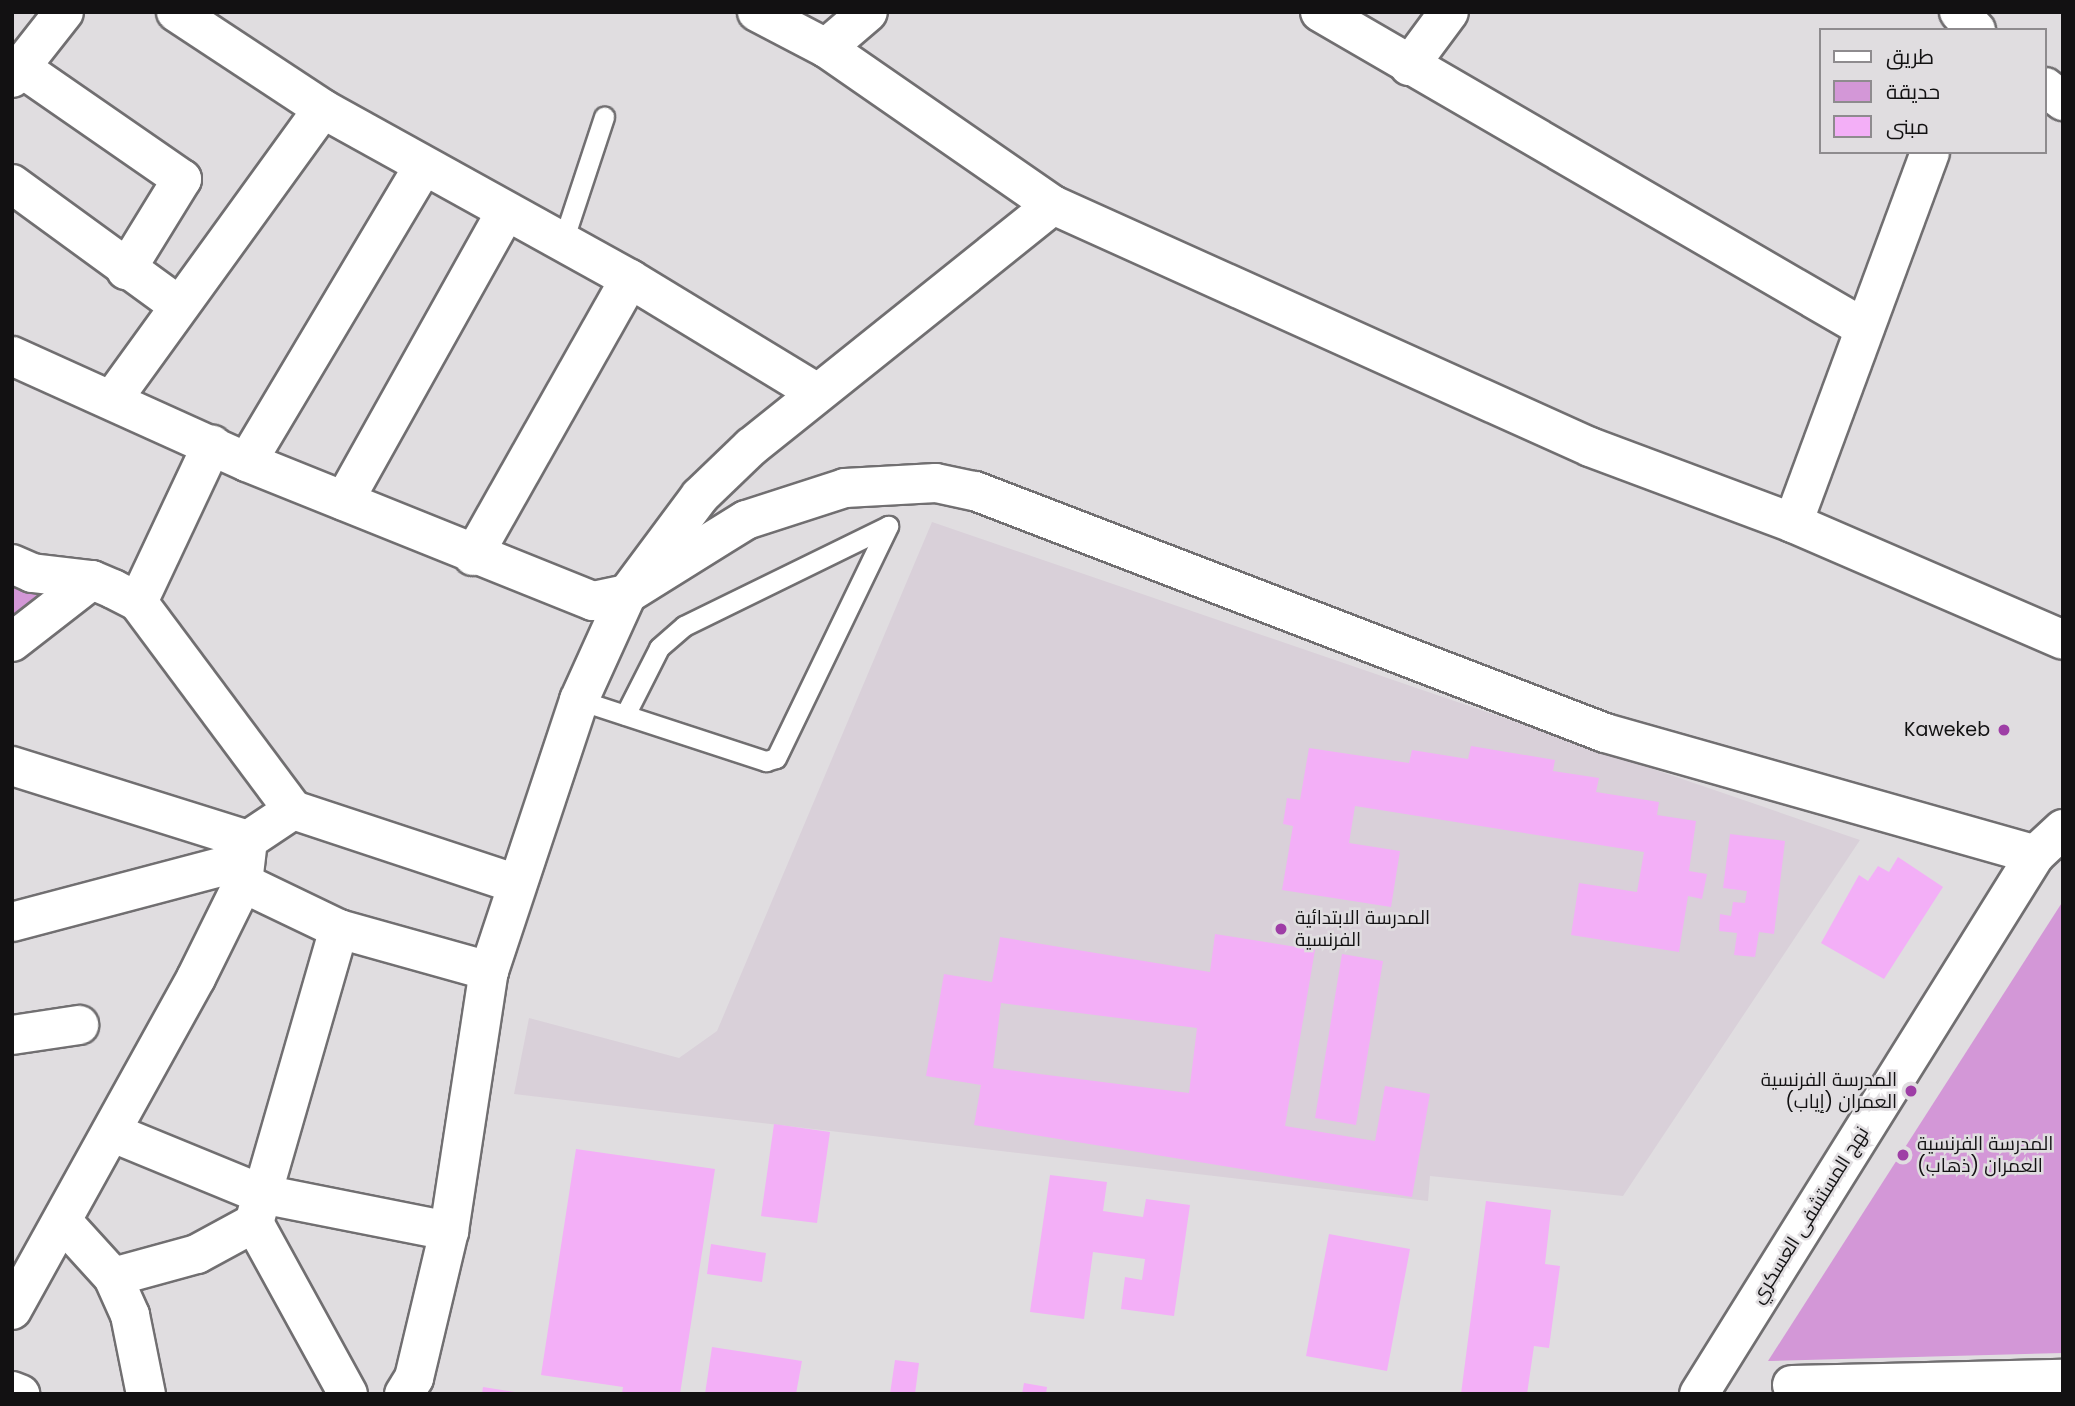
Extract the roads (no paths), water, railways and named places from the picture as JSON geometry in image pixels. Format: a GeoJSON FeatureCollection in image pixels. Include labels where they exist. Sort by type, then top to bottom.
{"type":"FeatureCollection","features":[{"type":"Feature","properties":{"kind":"street"},"geometry":{"type":"LineString","coordinates":[[64,12],[16,72],[182,179],[127,270]]}},
{"type":"Feature","properties":{"kind":"street"},"geometry":{"type":"LineString","coordinates":[[757,12],[827,48],[1053,205],[1590,447],[1793,523],[2063,640]]}},
{"type":"Feature","properties":{"kind":"street"},"geometry":{"type":"LineString","coordinates":[[827,48],[868,12]]}},
{"type":"Feature","properties":{"kind":"street"},"geometry":{"type":"LineString","coordinates":[[1320,12],[1864,328]]}},
{"type":"Feature","properties":{"kind":"street"},"geometry":{"type":"LineString","coordinates":[[1409,66],[1448,12]]}},
{"type":"Feature","properties":{"kind":"street"},"geometry":{"type":"LineString","coordinates":[[1959,12],[1974,28]]}},
{"type":"Feature","properties":{"kind":"street"},"geometry":{"type":"LineString","coordinates":[[193,17],[323,109],[505,213],[563,241],[630,279],[816,393]]}},
{"type":"Feature","properties":{"kind":"street"},"geometry":{"type":"LineString","coordinates":[[2047,89],[2063,101]]}},
{"type":"Feature","properties":{"kind":"street"},"geometry":{"type":"LineString","coordinates":[[112,400],[323,109]]}},
{"type":"Feature","properties":{"kind":"street"},"geometry":{"type":"LineString","coordinates":[[1793,523],[1929,154]]}},
{"type":"Feature","properties":{"kind":"street"},"geometry":{"type":"LineString","coordinates":[[247,462],[423,167]]}},
{"type":"Feature","properties":{"kind":"street"},"geometry":{"type":"LineString","coordinates":[[12,184],[179,306]]}},
{"type":"Feature","properties":{"kind":"street"},"geometry":{"type":"LineString","coordinates":[[404,1394],[414,1378],[449,1231],[489,971],[514,883],[579,700],[627,594],[700,496],[816,393],[1053,205]]}},
{"type":"Feature","properties":{"kind":"street"},"geometry":{"type":"LineString","coordinates":[[344,501],[505,213]]}},
{"type":"Feature","properties":{"kind":"street"},"geometry":{"type":"LineString","coordinates":[[473,556],[630,279]]}},
{"type":"Feature","properties":{"kind":"street"},"geometry":{"type":"LineString","coordinates":[[12,356],[247,462],[473,556],[593,601],[627,594],[746,520],[845,488],[936,483],[975,491],[1605,733],[2035,855]]}},
{"type":"Feature","properties":{"kind":"street"},"geometry":{"type":"LineString","coordinates":[[138,602],[212,445]]}},
{"type":"Feature","properties":{"kind":"street"},"geometry":{"type":"LineString","coordinates":[[12,564],[32,573],[92,580],[138,602],[293,810],[514,883]]}},
{"type":"Feature","properties":{"kind":"street"},"geometry":{"type":"LineString","coordinates":[[12,642],[92,580]]}},
{"type":"Feature","properties":{"kind":"street"},"geometry":{"type":"LineString","coordinates":[[12,766],[244,861],[339,929],[489,971]]}},
{"type":"Feature","properties":{"kind":"street"},"geometry":{"type":"LineString","coordinates":[[12,1310],[113,1133],[244,861],[293,810]]}},
{"type":"Feature","properties":{"kind":"street","name":"نهج المستشفى العسكري"},"geometry":{"type":"LineString","coordinates":[[1699,1394],[2035,855],[2063,829]]}},
{"type":"Feature","properties":{"kind":"street"},"geometry":{"type":"LineString","coordinates":[[12,922],[244,861]]}},
{"type":"Feature","properties":{"kind":"street"},"geometry":{"type":"LineString","coordinates":[[113,1276],[197,1254],[258,1209],[339,929]]}},
{"type":"Feature","properties":{"kind":"street"},"geometry":{"type":"LineString","coordinates":[[12,1035],[79,1025]]}},
{"type":"Feature","properties":{"kind":"street"},"geometry":{"type":"LineString","coordinates":[[113,1133],[258,1209],[449,1231]]}},
{"type":"Feature","properties":{"kind":"street"},"geometry":{"type":"LineString","coordinates":[[258,1209],[348,1394]]}},
{"type":"Feature","properties":{"kind":"street"},"geometry":{"type":"LineString","coordinates":[[63,1222],[113,1276],[130,1315],[146,1394]]}},
{"type":"Feature","properties":{"kind":"street"},"geometry":{"type":"LineString","coordinates":[[1792,1389],[2063,1379]]}},
{"type":"Feature","properties":{"kind":"street"},"geometry":{"type":"LineString","coordinates":[[12,1391],[20,1394]]}},
{"type":"Feature","properties":{"kind":"lane"},"geometry":{"type":"LineString","coordinates":[[563,241],[604,117]]}},
{"type":"Feature","properties":{"kind":"lane"},"geometry":{"type":"LineString","coordinates":[[579,700],[766,761],[776,758],[888,526],[684,625],[659,648],[625,715]]}},
{"type":"Feature","properties":{"kind":"place","name":"Kawekeb"},"geometry":{"type":"Point","coordinates":[2004,730]}},
{"type":"Feature","properties":{"kind":"place","name":"المدرسة الابتدائية الفرنسية"},"geometry":{"type":"Point","coordinates":[1281,929]}},
{"type":"Feature","properties":{"kind":"place","name":"المدرسة الفرنسية العمران (إياب)"},"geometry":{"type":"Point","coordinates":[1911,1091]}},
{"type":"Feature","properties":{"kind":"place","name":"المدرسة الفرنسية العمران (ذهاب)"},"geometry":{"type":"Point","coordinates":[1903,1155]}}]}
